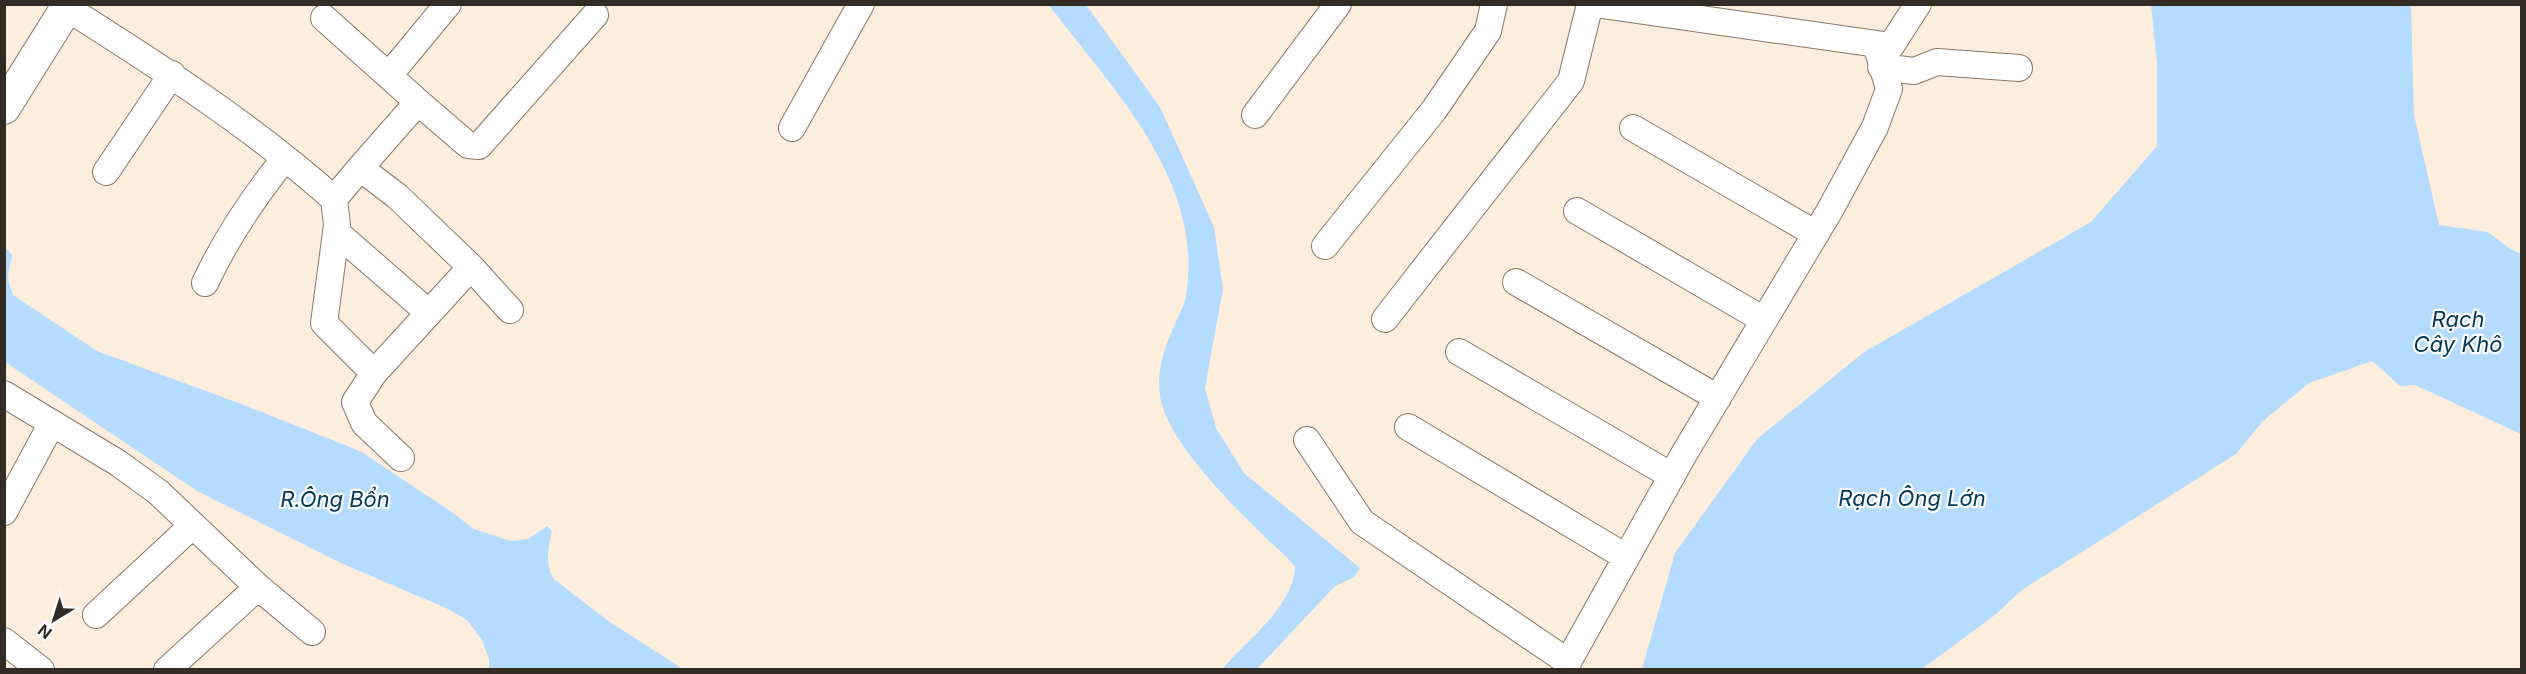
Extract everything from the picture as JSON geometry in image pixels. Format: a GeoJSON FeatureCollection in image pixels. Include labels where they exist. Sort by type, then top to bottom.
{"type":"FeatureCollection","features":[{"type":"Feature","properties":{"kind":"main road"},"geometry":{"type":"LineString","coordinates":[[4,108],[62,8]]}},
{"type":"Feature","properties":{"kind":"street"},"geometry":{"type":"LineString","coordinates":[[390,74],[448,4]]}},
{"type":"Feature","properties":{"kind":"street"},"geometry":{"type":"LineString","coordinates":[[792,128],[861,4]]}},
{"type":"Feature","properties":{"kind":"street"},"geometry":{"type":"LineString","coordinates":[[1256,115],[1338,4]]}},
{"type":"Feature","properties":{"kind":"street"},"geometry":{"type":"LineString","coordinates":[[1325,246],[1441,100],[1488,31],[1494,4]]}},
{"type":"Feature","properties":{"kind":"street"},"geometry":{"type":"LineString","coordinates":[[1307,440],[1362,522],[1568,666],[1672,476],[1816,234],[1875,127],[1889,89],[1888,46],[1918,4]]}},
{"type":"Feature","properties":{"kind":"street"},"geometry":{"type":"LineString","coordinates":[[1386,319],[1571,81],[1603,5],[1888,46],[1914,70],[1937,62],[2019,68]]}},
{"type":"Feature","properties":{"kind":"street"},"geometry":{"type":"LineString","coordinates":[[62,8],[172,74],[292,163],[334,199]]}},
{"type":"Feature","properties":{"kind":"street"},"geometry":{"type":"LineString","coordinates":[[324,18],[468,145],[479,146],[595,15]]}},
{"type":"Feature","properties":{"kind":"street"},"geometry":{"type":"LineString","coordinates":[[106,172],[172,74]]}},
{"type":"Feature","properties":{"kind":"street"},"geometry":{"type":"LineString","coordinates":[[374,374],[324,323],[336,232],[334,199],[418,102]]}},
{"type":"Feature","properties":{"kind":"street"},"geometry":{"type":"LineString","coordinates":[[1633,128],[1816,234]]}},
{"type":"Feature","properties":{"kind":"street"},"geometry":{"type":"LineString","coordinates":[[205,283],[225,240],[247,206],[292,163]]}},
{"type":"Feature","properties":{"kind":"street"},"geometry":{"type":"LineString","coordinates":[[360,168],[397,196],[471,267],[510,310]]}},
{"type":"Feature","properties":{"kind":"street"},"geometry":{"type":"LineString","coordinates":[[1577,211],[1764,321]]}},
{"type":"Feature","properties":{"kind":"street"},"geometry":{"type":"LineString","coordinates":[[336,232],[429,313]]}},
{"type":"Feature","properties":{"kind":"street"},"geometry":{"type":"LineString","coordinates":[[401,458],[364,423],[355,402],[374,374],[471,267]]}},
{"type":"Feature","properties":{"kind":"street"},"geometry":{"type":"LineString","coordinates":[[1516,282],[1718,398]]}},
{"type":"Feature","properties":{"kind":"street"},"geometry":{"type":"LineString","coordinates":[[1459,352],[1672,476]]}},
{"type":"Feature","properties":{"kind":"street"},"geometry":{"type":"LineString","coordinates":[[4,394],[118,463],[158,492],[258,587],[312,632]]}},
{"type":"Feature","properties":{"kind":"street"},"geometry":{"type":"LineString","coordinates":[[4,512],[52,423]]}},
{"type":"Feature","properties":{"kind":"street"},"geometry":{"type":"LineString","coordinates":[[1408,427],[1626,557]]}},
{"type":"Feature","properties":{"kind":"street"},"geometry":{"type":"LineString","coordinates":[[96,615],[193,525]]}},
{"type":"Feature","properties":{"kind":"street"},"geometry":{"type":"LineString","coordinates":[[167,669],[258,587]]}},
{"type":"Feature","properties":{"kind":"street"},"geometry":{"type":"LineString","coordinates":[[4,641],[41,669]]}},
{"type":"Feature","properties":{"kind":"water"},"geometry":{"type":"Polygon","coordinates":[[[1049,5],[1085,5],[1089,9],[1160,107],[1214,227],[1223,289],[1205,388],[1216,428],[1244,473],[1360,568],[1354,577],[1335,586],[1257,669],[1222,669],[1278,609],[1293,581],[1295,567],[1209,478],[1194,461],[1171,427],[1161,400],[1159,378],[1166,345],[1186,295],[1188,253],[1181,213],[1167,175],[1148,138],[1125,103],[1049,5]]]}},
{"type":"Feature","properties":{"kind":"water","name":"Rạch Ông Lớn"},"geometry":{"type":"Polygon","coordinates":[[[2151,5],[2411,5],[2414,115],[2439,225],[2488,232],[2521,254],[2521,434],[2415,385],[2400,386],[2372,361],[2309,383],[2263,421],[2236,454],[2022,590],[1995,615],[1922,669],[1642,669],[1675,553],[1757,439],[1864,352],[2091,222],[2157,146],[2157,65],[2151,5]]]}},
{"type":"Feature","properties":{"kind":"water","name":"R.Ông Bổn"},"geometry":{"type":"Polygon","coordinates":[[[4,246],[13,256],[8,276],[13,295],[97,351],[360,451],[474,529],[511,541],[528,539],[547,526],[552,531],[548,562],[554,579],[607,620],[683,669],[489,669],[489,659],[482,640],[467,620],[446,608],[343,564],[197,491],[5,362],[4,246]]]}},
{"type":"Feature","properties":{"kind":"water label","name":"Rạch Cây Khô"},"geometry":{"type":"Point","coordinates":[2458,332]}}]}
